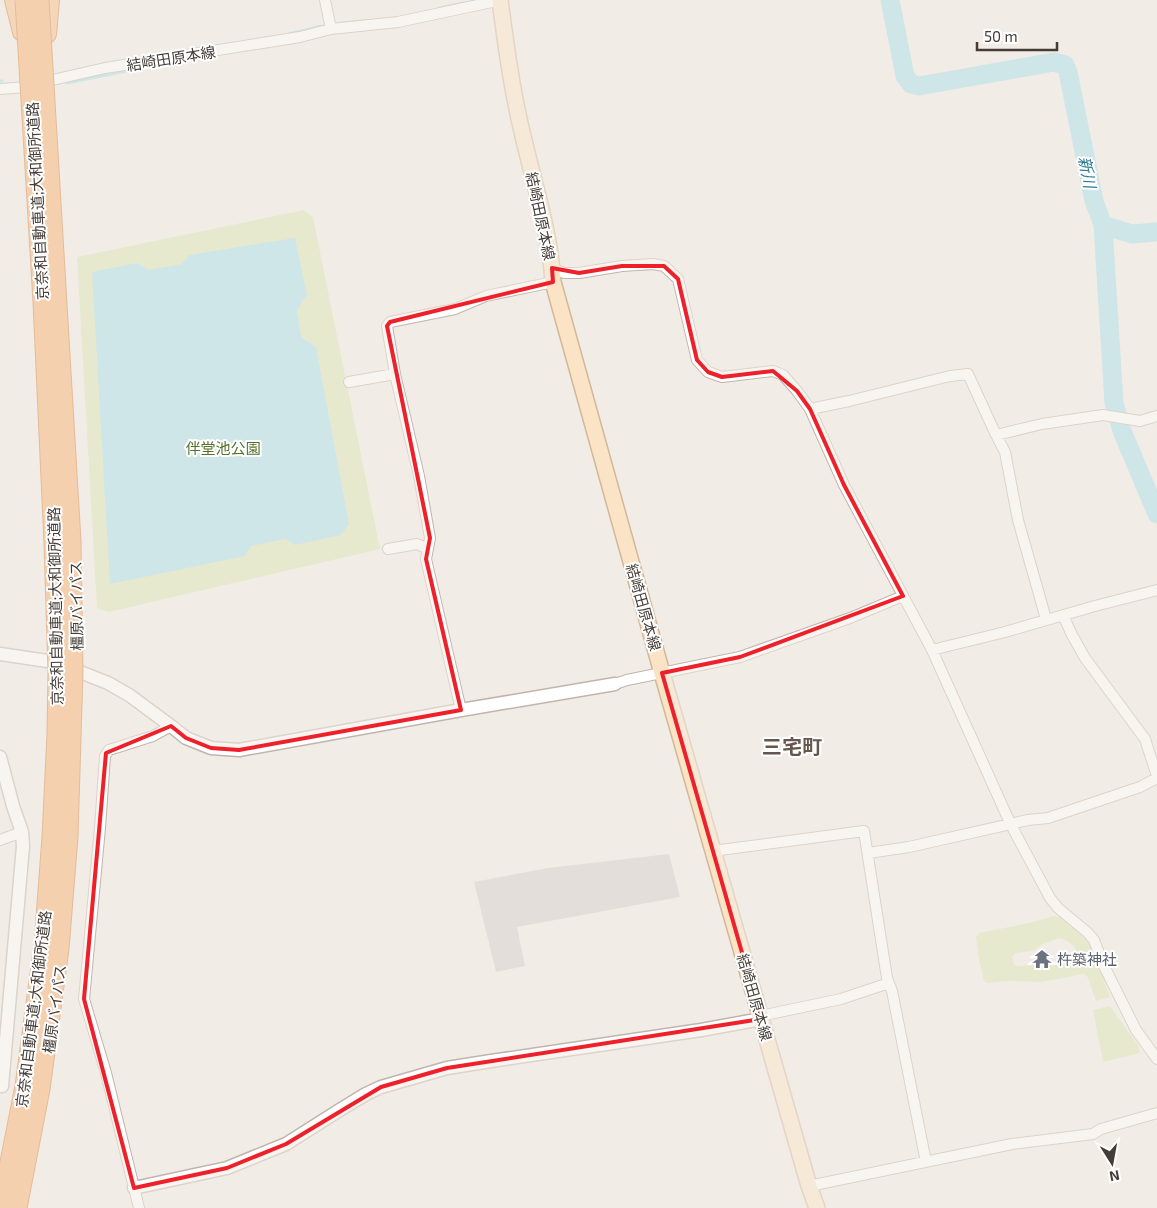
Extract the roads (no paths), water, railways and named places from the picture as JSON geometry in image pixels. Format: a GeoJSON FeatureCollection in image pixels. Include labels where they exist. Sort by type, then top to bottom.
{"type":"FeatureCollection","features":[{"type":"Feature","properties":{"kind":"highway"},"geometry":{"type":"LineString","coordinates":[[14,0],[24,40]]}},
{"type":"Feature","properties":{"kind":"highway","name":"橿原バイパス"},"geometry":{"type":"LineString","coordinates":[[0,1193],[20,1085],[40,942],[49,836],[54,662],[51,543],[21,0]]}},
{"type":"Feature","properties":{"kind":"highway","name":"京奈和自動車道;大和御所道路"},"geometry":{"type":"LineString","coordinates":[[1,1208],[25,1086],[44,944],[57,734],[58,672],[54,534],[43,302],[25,0]]}},
{"type":"Feature","properties":{"kind":"highway","name":"京奈和自動車道;大和御所道路"},"geometry":{"type":"LineString","coordinates":[[19,1208],[40,1090],[59,949],[68,837],[73,672],[72,541],[39,0]]}},
{"type":"Feature","properties":{"kind":"highway","name":"橿原バイパス"},"geometry":{"type":"LineString","coordinates":[[19,1208],[43,1090],[63,949],[71,838],[77,671],[75,542],[44,0]]}},
{"type":"Feature","properties":{"kind":"highway"},"geometry":{"type":"LineString","coordinates":[[46,43],[50,0]]}},
{"type":"Feature","properties":{"kind":"main road","name":"結崎田原本線"},"geometry":{"type":"LineString","coordinates":[[501,0],[507,56],[551,257],[552,275],[662,673],[809,1186],[817,1208]]}},
{"type":"Feature","properties":{"kind":"street"},"geometry":{"type":"LineString","coordinates":[[324,0],[331,26]]}},
{"type":"Feature","properties":{"kind":"street","name":"結崎田原本線"},"geometry":{"type":"LineString","coordinates":[[48,81],[105,68],[300,38],[331,26],[398,22],[501,0]]}},
{"type":"Feature","properties":{"kind":"street"},"geometry":{"type":"LineString","coordinates":[[0,89],[27,87]]}},
{"type":"Feature","properties":{"kind":"street"},"geometry":{"type":"LineString","coordinates":[[461,710],[426,559],[430,538],[419,476],[395,374],[388,326],[390,322],[455,309],[486,296],[552,275],[564,273],[579,274],[622,266],[653,264],[664,266],[678,279],[697,360],[708,372],[722,377],[773,371],[783,375],[810,409],[844,485],[932,650],[1011,825],[1050,898],[1058,908],[1094,940],[1104,966],[1136,1030],[1157,1058]]}},
{"type":"Feature","properties":{"kind":"street"},"geometry":{"type":"LineString","coordinates":[[349,382],[395,374]]}},
{"type":"Feature","properties":{"kind":"street"},"geometry":{"type":"LineString","coordinates":[[810,409],[849,402],[950,376],[968,374],[1005,452],[1018,520],[1046,619]]}},
{"type":"Feature","properties":{"kind":"street"},"geometry":{"type":"LineString","coordinates":[[996,435],[1042,424],[1103,415],[1140,421],[1157,416]]}},
{"type":"Feature","properties":{"kind":"street"},"geometry":{"type":"LineString","coordinates":[[388,549],[417,544],[428,549]]}},
{"type":"Feature","properties":{"kind":"street"},"geometry":{"type":"LineString","coordinates":[[932,650],[1157,590]]}},
{"type":"Feature","properties":{"kind":"street"},"geometry":{"type":"LineString","coordinates":[[0,654],[54,662],[108,683],[129,695],[186,738],[211,748],[239,750],[615,684],[740,657],[850,618],[903,596]]}},
{"type":"Feature","properties":{"kind":"street"},"geometry":{"type":"LineString","coordinates":[[868,853],[910,848],[1028,820],[1048,818],[1140,787],[1157,777],[1145,739],[1085,658],[1063,615]]}},
{"type":"Feature","properties":{"kind":"street"},"geometry":{"type":"LineString","coordinates":[[139,1208],[106,1074],[84,999],[105,756],[109,750],[153,736],[172,726]]}},
{"type":"Feature","properties":{"kind":"street"},"geometry":{"type":"LineString","coordinates":[[0,757],[3,783],[22,832],[23,846],[2,1086],[0,1086]]}},
{"type":"Feature","properties":{"kind":"street"},"geometry":{"type":"LineString","coordinates":[[713,848],[720,850],[864,831],[887,978],[892,991],[926,1162]]}},
{"type":"Feature","properties":{"kind":"street"},"geometry":{"type":"LineString","coordinates":[[0,840],[22,832]]}},
{"type":"Feature","properties":{"kind":"street"},"geometry":{"type":"LineString","coordinates":[[134,1188],[226,1168],[286,1144],[373,1091],[447,1068],[701,1030],[761,1019],[765,1015],[841,999],[889,984]]}},
{"type":"Feature","properties":{"kind":"street"},"geometry":{"type":"LineString","coordinates":[[809,1186],[1012,1144],[1093,1134],[1101,1129],[1157,1113]]}},
{"type":"Feature","properties":{"kind":"water","name":"伴堂池公園"},"geometry":{"type":"Polygon","coordinates":[[[295,238],[307,295],[297,310],[301,337],[316,347],[349,524],[341,535],[295,545],[285,539],[251,546],[245,556],[110,584],[92,272],[137,263],[148,270],[182,264],[189,255],[295,238]]]}},
{"type":"Feature","properties":{"kind":"waterway","name":"新川"},"geometry":{"type":"LineString","coordinates":[[890,0],[905,76],[911,84],[919,86],[1054,62],[1065,65],[1094,201],[1103,225],[1114,403],[1122,431],[1157,514]]}},
{"type":"Feature","properties":{"kind":"waterway"},"geometry":{"type":"LineString","coordinates":[[439,8],[464,3]]}},
{"type":"Feature","properties":{"kind":"waterway"},"geometry":{"type":"LineString","coordinates":[[333,24],[362,21]]}},
{"type":"Feature","properties":{"kind":"waterway"},"geometry":{"type":"LineString","coordinates":[[289,34],[322,26]]}},
{"type":"Feature","properties":{"kind":"waterway"},"geometry":{"type":"LineString","coordinates":[[67,83],[155,65]]}},
{"type":"Feature","properties":{"kind":"waterway"},"geometry":{"type":"LineString","coordinates":[[1103,225],[1132,234],[1157,232]]}},
{"type":"Feature","properties":{"kind":"place","name":"杵築神社"},"geometry":{"type":"Point","coordinates":[1042,959]}},
{"type":"Feature","properties":{"kind":"district","name":"三宅町"},"geometry":{"type":"Point","coordinates":[792,746]}}]}
